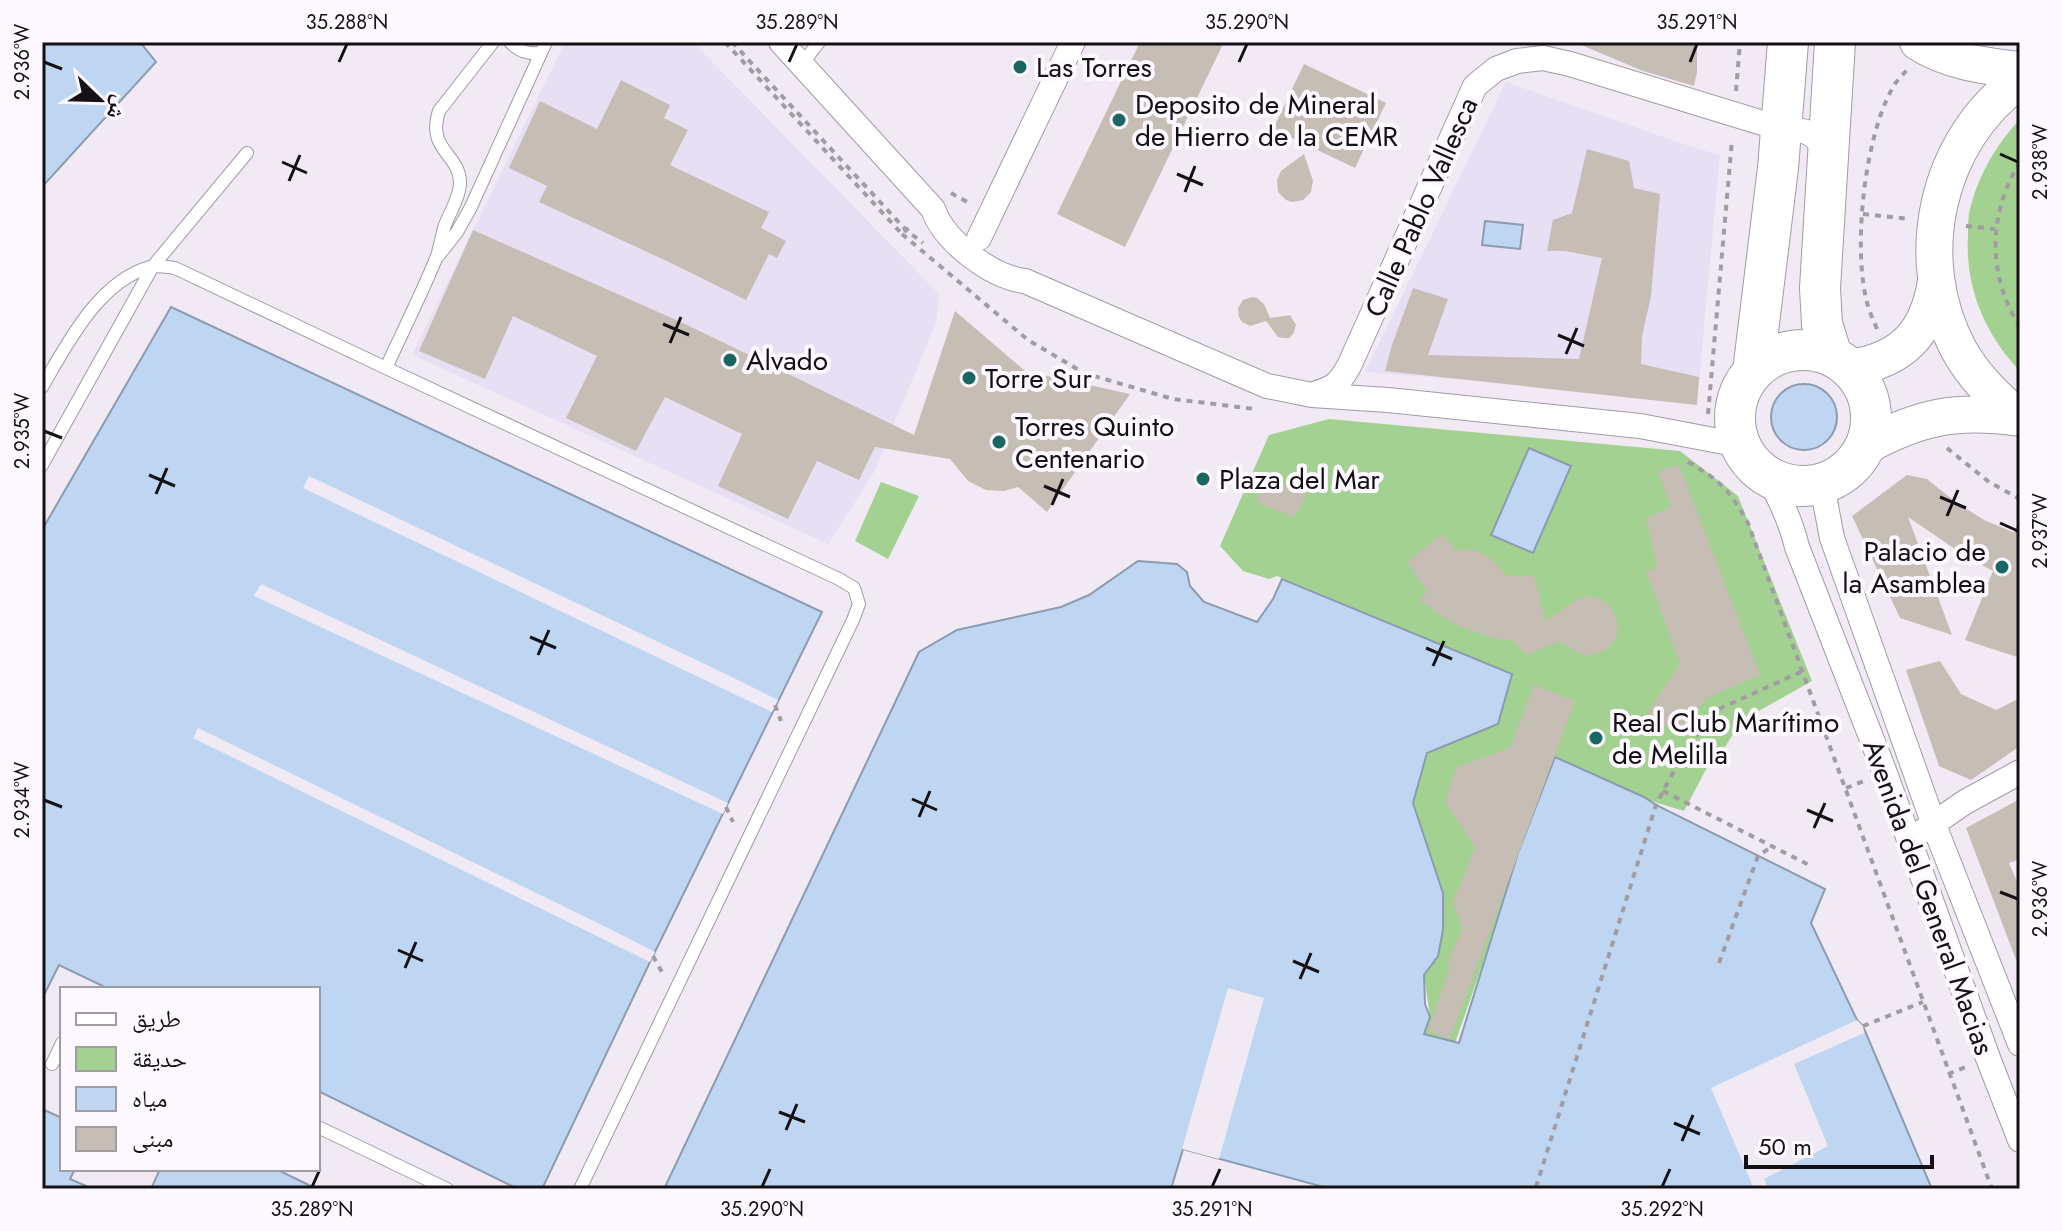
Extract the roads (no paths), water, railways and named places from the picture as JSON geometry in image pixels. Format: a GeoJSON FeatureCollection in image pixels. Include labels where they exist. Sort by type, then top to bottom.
{"type":"FeatureCollection","features":[{"type":"Feature","properties":{"kind":"main road"},"geometry":{"type":"LineString","coordinates":[[1753,372],[1782,129],[1788,42]]}},
{"type":"Feature","properties":{"kind":"main road"},"geometry":{"type":"LineString","coordinates":[[1835,42],[1820,305],[1822,324],[1841,362],[1860,381],[1868,397],[1870,431],[1855,462],[1842,474],[1826,482],[1807,486],[1787,484],[1768,477],[1752,463],[1740,445],[1735,426],[1736,407],[1742,388],[1753,372],[1769,358],[1789,351],[1811,350],[1841,362],[1869,365],[1888,357],[1907,343],[1923,325],[1932,304],[1936,280]]}},
{"type":"Feature","properties":{"kind":"main road"},"geometry":{"type":"LineString","coordinates":[[1923,45],[1945,56],[1985,66],[2020,70]]}},
{"type":"Feature","properties":{"kind":"main road"},"geometry":{"type":"LineString","coordinates":[[2020,80],[1978,120],[1953,161],[1944,183],[1934,247],[1936,280],[1945,316],[1959,350],[1980,381],[2020,418]]}},
{"type":"Feature","properties":{"kind":"main road"},"geometry":{"type":"LineString","coordinates":[[1864,447],[1891,432],[1945,415],[2020,418]]}},
{"type":"Feature","properties":{"kind":"street"},"geometry":{"type":"LineString","coordinates":[[781,42],[933,209],[946,232],[1003,277],[1025,281],[1267,386],[1312,395],[1640,426],[1740,445]]}},
{"type":"Feature","properties":{"kind":"street"},"geometry":{"type":"LineString","coordinates":[[979,238],[1071,44]]}},
{"type":"Feature","properties":{"kind":"street","name":"Calle Pablo Vallesca"},"geometry":{"type":"LineString","coordinates":[[1312,395],[1331,389],[1345,373],[1475,86],[1496,69],[1517,61],[1543,58],[1570,64],[1782,129],[1810,132],[1828,153]]}},
{"type":"Feature","properties":{"kind":"street"},"geometry":{"type":"LineString","coordinates":[[933,209],[949,215],[979,238],[1025,281]]}},
{"type":"Feature","properties":{"kind":"street","name":"Avenida del General Macias"},"geometry":{"type":"LineString","coordinates":[[1768,477],[1791,523],[1797,547],[1885,773],[2020,1140]]}},
{"type":"Feature","properties":{"kind":"street","name":"Avenida del General Macias"},"geometry":{"type":"LineString","coordinates":[[1826,482],[1825,501],[1832,538],[1934,825],[2017,1028]]}},
{"type":"Feature","properties":{"kind":"street"},"geometry":{"type":"LineString","coordinates":[[1908,839],[1934,825],[1965,802],[2020,772]]}},
{"type":"Feature","properties":{"kind":"street"},"geometry":{"type":"LineString","coordinates":[[1979,1034],[2017,1028]]}},
{"type":"Feature","properties":{"kind":"lane"},"geometry":{"type":"LineString","coordinates":[[386,368],[437,258],[444,228],[460,186],[455,165],[436,135],[436,120],[439,111],[493,42]]}},
{"type":"Feature","properties":{"kind":"lane"},"geometry":{"type":"LineString","coordinates":[[510,42],[528,54],[544,48]]}},
{"type":"Feature","properties":{"kind":"lane"},"geometry":{"type":"LineString","coordinates":[[802,64],[819,42]]}},
{"type":"Feature","properties":{"kind":"lane"},"geometry":{"type":"LineString","coordinates":[[437,258],[470,209],[544,48]]}},
{"type":"Feature","properties":{"kind":"lane"},"geometry":{"type":"LineString","coordinates":[[42,465],[153,266],[247,153]]}},
{"type":"Feature","properties":{"kind":"lane"},"geometry":{"type":"LineString","coordinates":[[42,387],[73,335],[105,294],[134,273],[153,266],[175,268],[854,588],[859,604],[580,1189]]}},
{"type":"Feature","properties":{"kind":"lane"},"geometry":{"type":"LineString","coordinates":[[52,1064],[60,1047]]}},
{"type":"Feature","properties":{"kind":"lane"},"geometry":{"type":"LineString","coordinates":[[320,1128],[447,1189]]}},
{"type":"Feature","properties":{"kind":"water"},"geometry":{"type":"Polygon","coordinates":[[[42,42],[140,42],[156,62],[42,187],[42,42]]]}},
{"type":"Feature","properties":{"kind":"water"},"geometry":{"type":"Polygon","coordinates":[[[1485,221],[1523,225],[1520,249],[1482,245],[1485,221]]]}},
{"type":"Feature","properties":{"kind":"water"},"geometry":{"type":"Polygon","coordinates":[[[171,307],[822,612],[542,1189],[518,1189],[320,1092],[320,987],[105,987],[59,965],[42,999],[42,530],[171,307]]]}},
{"type":"Feature","properties":{"kind":"water"},"geometry":{"type":"Polygon","coordinates":[[[1804,384],[1817,387],[1827,394],[1834,404],[1837,417],[1834,430],[1827,440],[1817,447],[1804,450],[1791,447],[1781,440],[1774,430],[1771,417],[1774,404],[1781,394],[1791,387],[1804,384]]]}},
{"type":"Feature","properties":{"kind":"water"},"geometry":{"type":"Polygon","coordinates":[[[1529,448],[1571,466],[1533,553],[1491,535],[1529,448]]]}},
{"type":"Feature","properties":{"kind":"water"},"geometry":{"type":"Polygon","coordinates":[[[1138,561],[1177,564],[1187,572],[1190,586],[1204,602],[1257,622],[1282,579],[1512,674],[1498,724],[1427,753],[1413,803],[1443,893],[1443,930],[1438,956],[1424,975],[1425,1004],[1430,1017],[1424,1034],[1459,1043],[1518,853],[1555,757],[1644,797],[1825,889],[1811,923],[1857,1020],[1863,1026],[1932,1189],[1331,1189],[1183,1149],[1171,1189],[664,1189],[919,652],[957,630],[1061,607],[1089,595],[1138,561]]]}},
{"type":"Feature","properties":{"kind":"water"},"geometry":{"type":"Polygon","coordinates":[[[42,1109],[60,1117],[60,1171],[74,1171],[70,1179],[93,1189],[42,1189],[42,1109]]]}},
{"type":"Feature","properties":{"kind":"water"},"geometry":{"type":"Polygon","coordinates":[[[159,1171],[280,1171],[317,1189],[151,1189],[159,1171]]]}},
{"type":"Feature","properties":{"kind":"place","name":"Las Torres"},"geometry":{"type":"Point","coordinates":[1020,67]}},
{"type":"Feature","properties":{"kind":"place","name":"Deposito de Mineral de Hierro de la CEMR"},"geometry":{"type":"Point","coordinates":[1119,120]}},
{"type":"Feature","properties":{"kind":"place","name":"Alvado"},"geometry":{"type":"Point","coordinates":[730,360]}},
{"type":"Feature","properties":{"kind":"place","name":"Torre Sur"},"geometry":{"type":"Point","coordinates":[969,378]}},
{"type":"Feature","properties":{"kind":"place","name":"Torres Quinto Centenario"},"geometry":{"type":"Point","coordinates":[999,442]}},
{"type":"Feature","properties":{"kind":"place","name":"Plaza del Mar"},"geometry":{"type":"Point","coordinates":[1203,479]}},
{"type":"Feature","properties":{"kind":"place","name":"Palacio de la Asamblea"},"geometry":{"type":"Point","coordinates":[2002,567]}},
{"type":"Feature","properties":{"kind":"place","name":"Real Club Marítimo de Melilla"},"geometry":{"type":"Point","coordinates":[1596,738]}}]}
